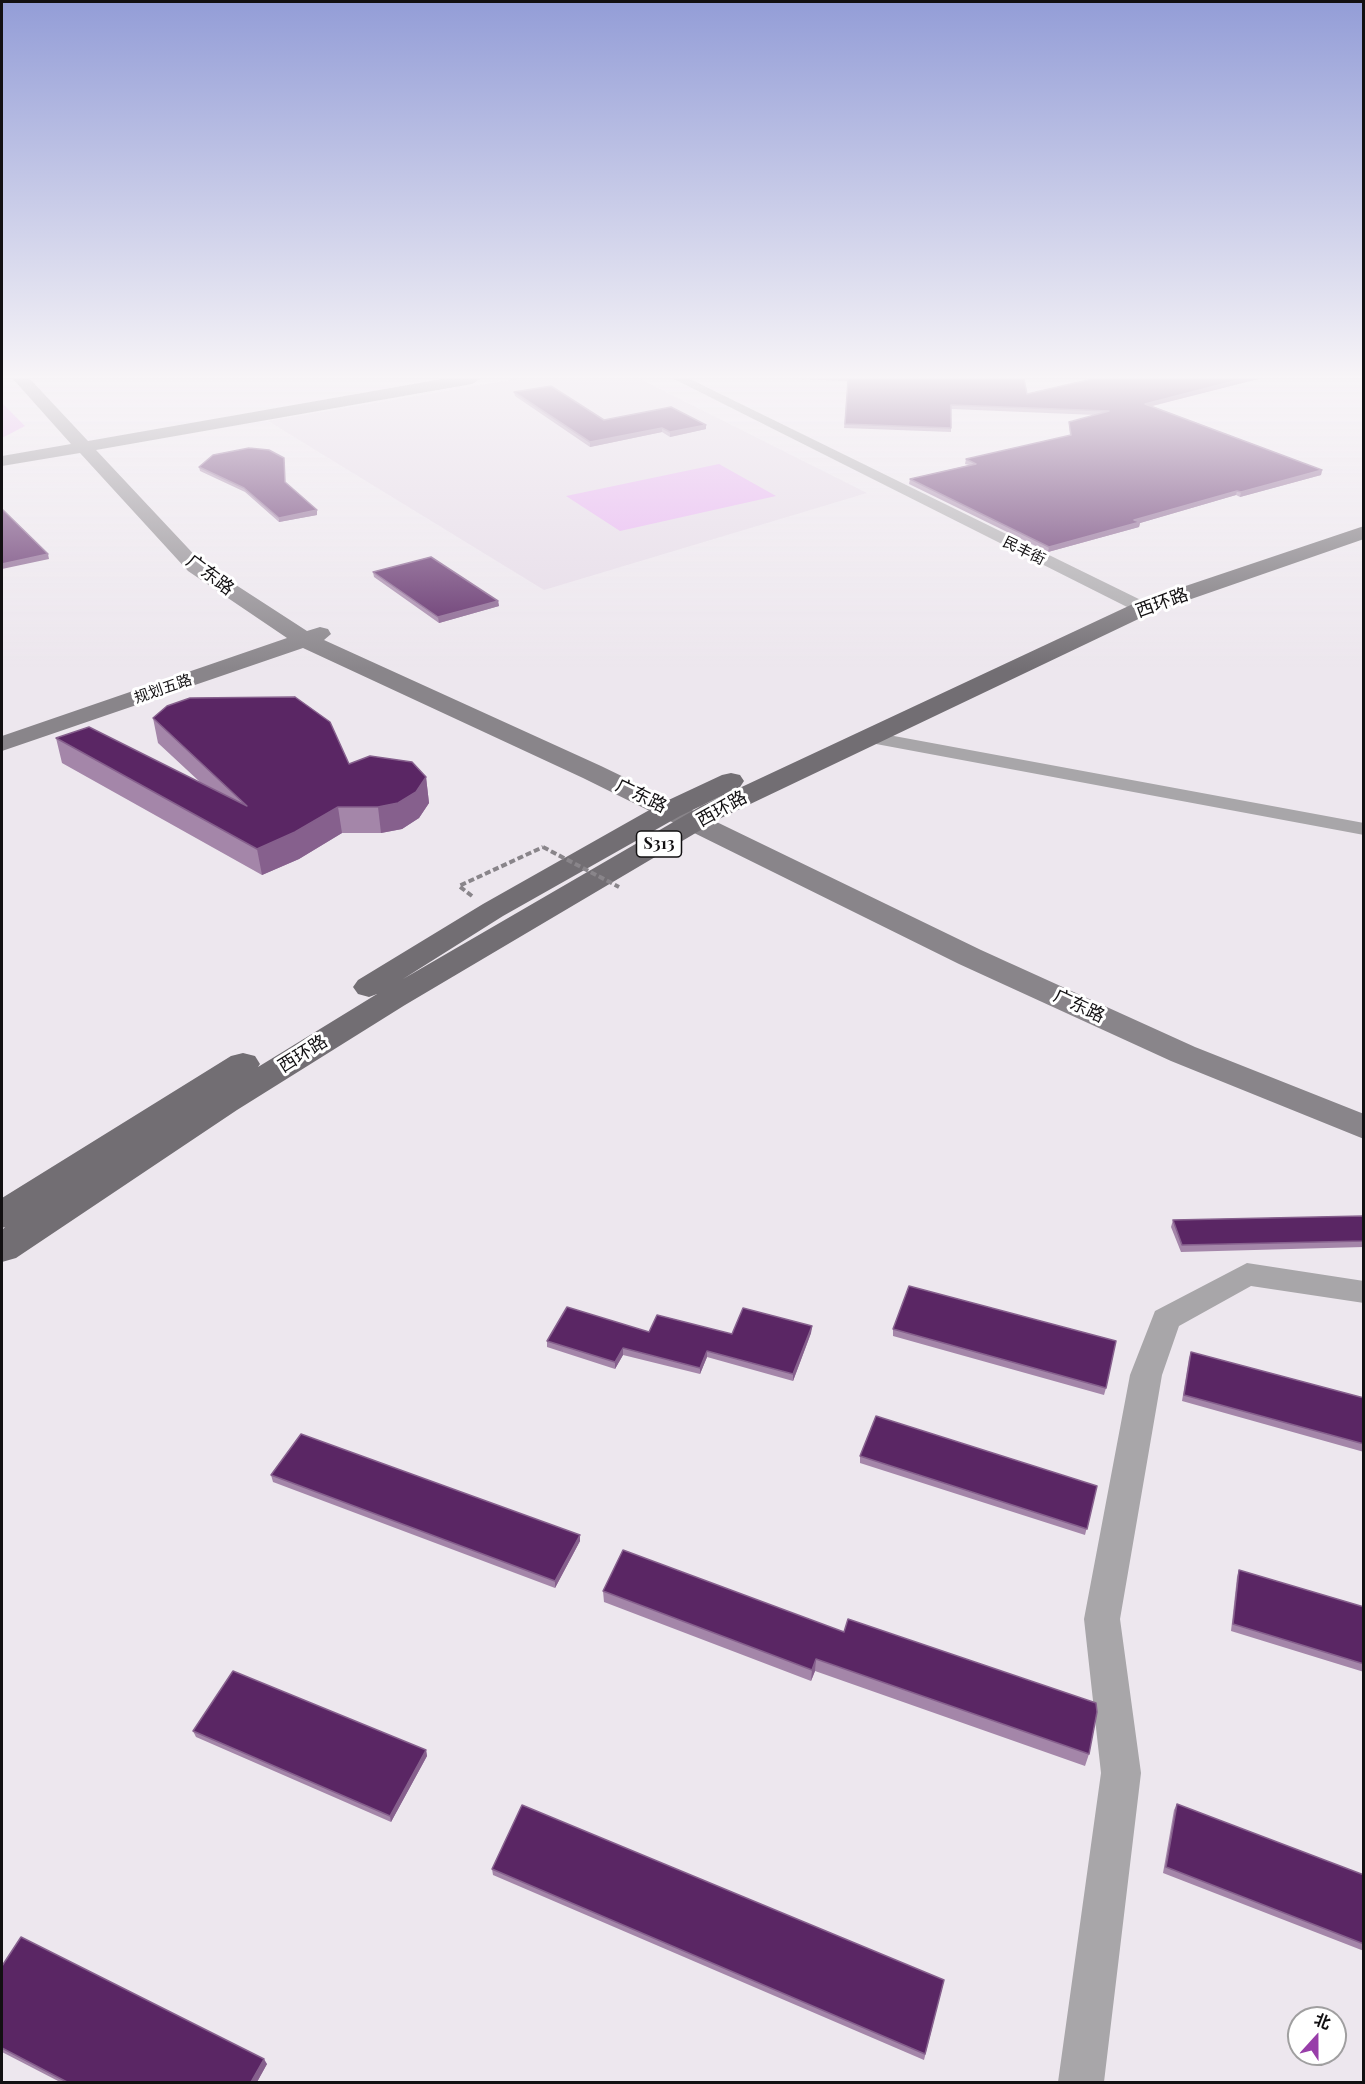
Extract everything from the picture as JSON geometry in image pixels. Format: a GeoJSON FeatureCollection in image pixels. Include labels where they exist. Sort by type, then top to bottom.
{"type":"FeatureCollection","features":[{"type":"Feature","properties":{"kind":"main road","name":"西环路"},"geometry":{"type":"LineString","coordinates":[[2,1215],[493,910],[692,811],[1133,604],[1364,519]]}},
{"type":"Feature","properties":{"kind":"main road","name":"西环路"},"geometry":{"type":"LineString","coordinates":[[2,1248],[225,1102],[517,924],[692,811],[867,737],[1133,604],[1364,532]]}},
{"type":"Feature","properties":{"kind":"street","name":"广东路"},"geometry":{"type":"LineString","coordinates":[[117,476],[151,522],[195,567],[315,636],[987,945],[1188,1035],[1364,1107]]}},
{"type":"Feature","properties":{"kind":"street","name":"民丰街"},"geometry":{"type":"LineString","coordinates":[[876,476],[1133,604]]}},
{"type":"Feature","properties":{"kind":"street","name":"规划五路"},"geometry":{"type":"LineString","coordinates":[[2,744],[315,636]]}},
{"type":"Feature","properties":{"kind":"street"},"geometry":{"type":"LineString","coordinates":[[867,737],[1364,829]]}},
{"type":"Feature","properties":{"kind":"street","name":"广东路"},"geometry":{"type":"LineString","coordinates":[[692,811],[970,957],[1173,1049],[1364,1127]]}},
{"type":"Feature","properties":{"kind":"street"},"geometry":{"type":"LineString","coordinates":[[1081,2082],[1121,1773],[1102,1619],[1146,1376],[1166,1319],[1247,1274],[1364,1292]]}},
{"type":"Feature","properties":{"kind":"path"},"geometry":{"type":"LineString","coordinates":[[459,886],[543,847],[619,887]]}},
{"type":"Feature","properties":{"kind":"shaded area"},"geometry":{"type":"Polygon","coordinates":[[[358,476],[834,476],[867,493],[544,590],[358,476]]]}},
{"type":"Feature","properties":{"kind":"shaded area"},"geometry":{"type":"Polygon","coordinates":[[[660,476],[741,476],[776,496],[620,531],[566,496],[660,476]]]}},
{"type":"Feature","properties":{"kind":"building"},"geometry":{"type":"Polygon","coordinates":[[[219,476],[285,476],[285,482],[317,510],[279,518],[244,488],[219,476]]]}},
{"type":"Feature","properties":{"kind":"building"},"geometry":{"type":"Polygon","coordinates":[[[922,476],[1299,476],[1134,520],[1140,522],[1049,547],[910,479],[922,476]]]}},
{"type":"Feature","properties":{"kind":"building"},"geometry":{"type":"Polygon","coordinates":[[[2,509],[48,554],[2,564],[2,509]]]}},
{"type":"Feature","properties":{"kind":"building"},"geometry":{"type":"Polygon","coordinates":[[[431,557],[498,601],[438,617],[373,572],[431,557]]]}},
{"type":"Feature","properties":{"kind":"building"},"geometry":{"type":"Polygon","coordinates":[[[295,697],[330,722],[349,764],[370,756],[412,762],[426,777],[416,792],[398,803],[378,807],[338,807],[295,832],[257,849],[56,738],[89,727],[247,806],[153,718],[167,706],[190,698],[295,697]]]}},
{"type":"Feature","properties":{"kind":"building"},"geometry":{"type":"Polygon","coordinates":[[[1364,1216],[1364,1241],[1182,1245],[1173,1220],[1364,1216]]]}},
{"type":"Feature","properties":{"kind":"building"},"geometry":{"type":"Polygon","coordinates":[[[909,1286],[1116,1341],[1106,1388],[893,1329],[909,1286]]]}},
{"type":"Feature","properties":{"kind":"building"},"geometry":{"type":"Polygon","coordinates":[[[567,1307],[649,1332],[657,1315],[732,1334],[743,1308],[812,1326],[793,1374],[707,1351],[700,1368],[623,1348],[615,1362],[547,1341],[567,1307]]]}},
{"type":"Feature","properties":{"kind":"building"},"geometry":{"type":"Polygon","coordinates":[[[1191,1352],[1364,1398],[1364,1444],[1184,1395],[1191,1352]]]}},
{"type":"Feature","properties":{"kind":"building"},"geometry":{"type":"Polygon","coordinates":[[[876,1416],[1097,1486],[1087,1529],[860,1456],[876,1416]]]}},
{"type":"Feature","properties":{"kind":"building"},"geometry":{"type":"Polygon","coordinates":[[[301,1434],[580,1535],[555,1581],[271,1475],[301,1434]]]}},
{"type":"Feature","properties":{"kind":"building"},"geometry":{"type":"Polygon","coordinates":[[[623,1550],[844,1632],[848,1619],[1096,1703],[1097,1712],[1089,1754],[816,1659],[812,1670],[603,1591],[623,1550]]]}},
{"type":"Feature","properties":{"kind":"building"},"geometry":{"type":"Polygon","coordinates":[[[1239,1570],[1364,1607],[1364,1664],[1233,1624],[1239,1570]]]}},
{"type":"Feature","properties":{"kind":"building"},"geometry":{"type":"Polygon","coordinates":[[[233,1671],[426,1750],[390,1816],[193,1731],[233,1671]]]}},
{"type":"Feature","properties":{"kind":"building"},"geometry":{"type":"Polygon","coordinates":[[[1177,1804],[1364,1875],[1364,1944],[1166,1867],[1177,1804]]]}},
{"type":"Feature","properties":{"kind":"building"},"geometry":{"type":"Polygon","coordinates":[[[522,1805],[944,1980],[925,2054],[492,1869],[522,1805]]]}},
{"type":"Feature","properties":{"kind":"building"},"geometry":{"type":"Polygon","coordinates":[[[21,1937],[264,2059],[251,2082],[67,2082],[2,2048],[2,1966],[21,1937]]]}}]}
